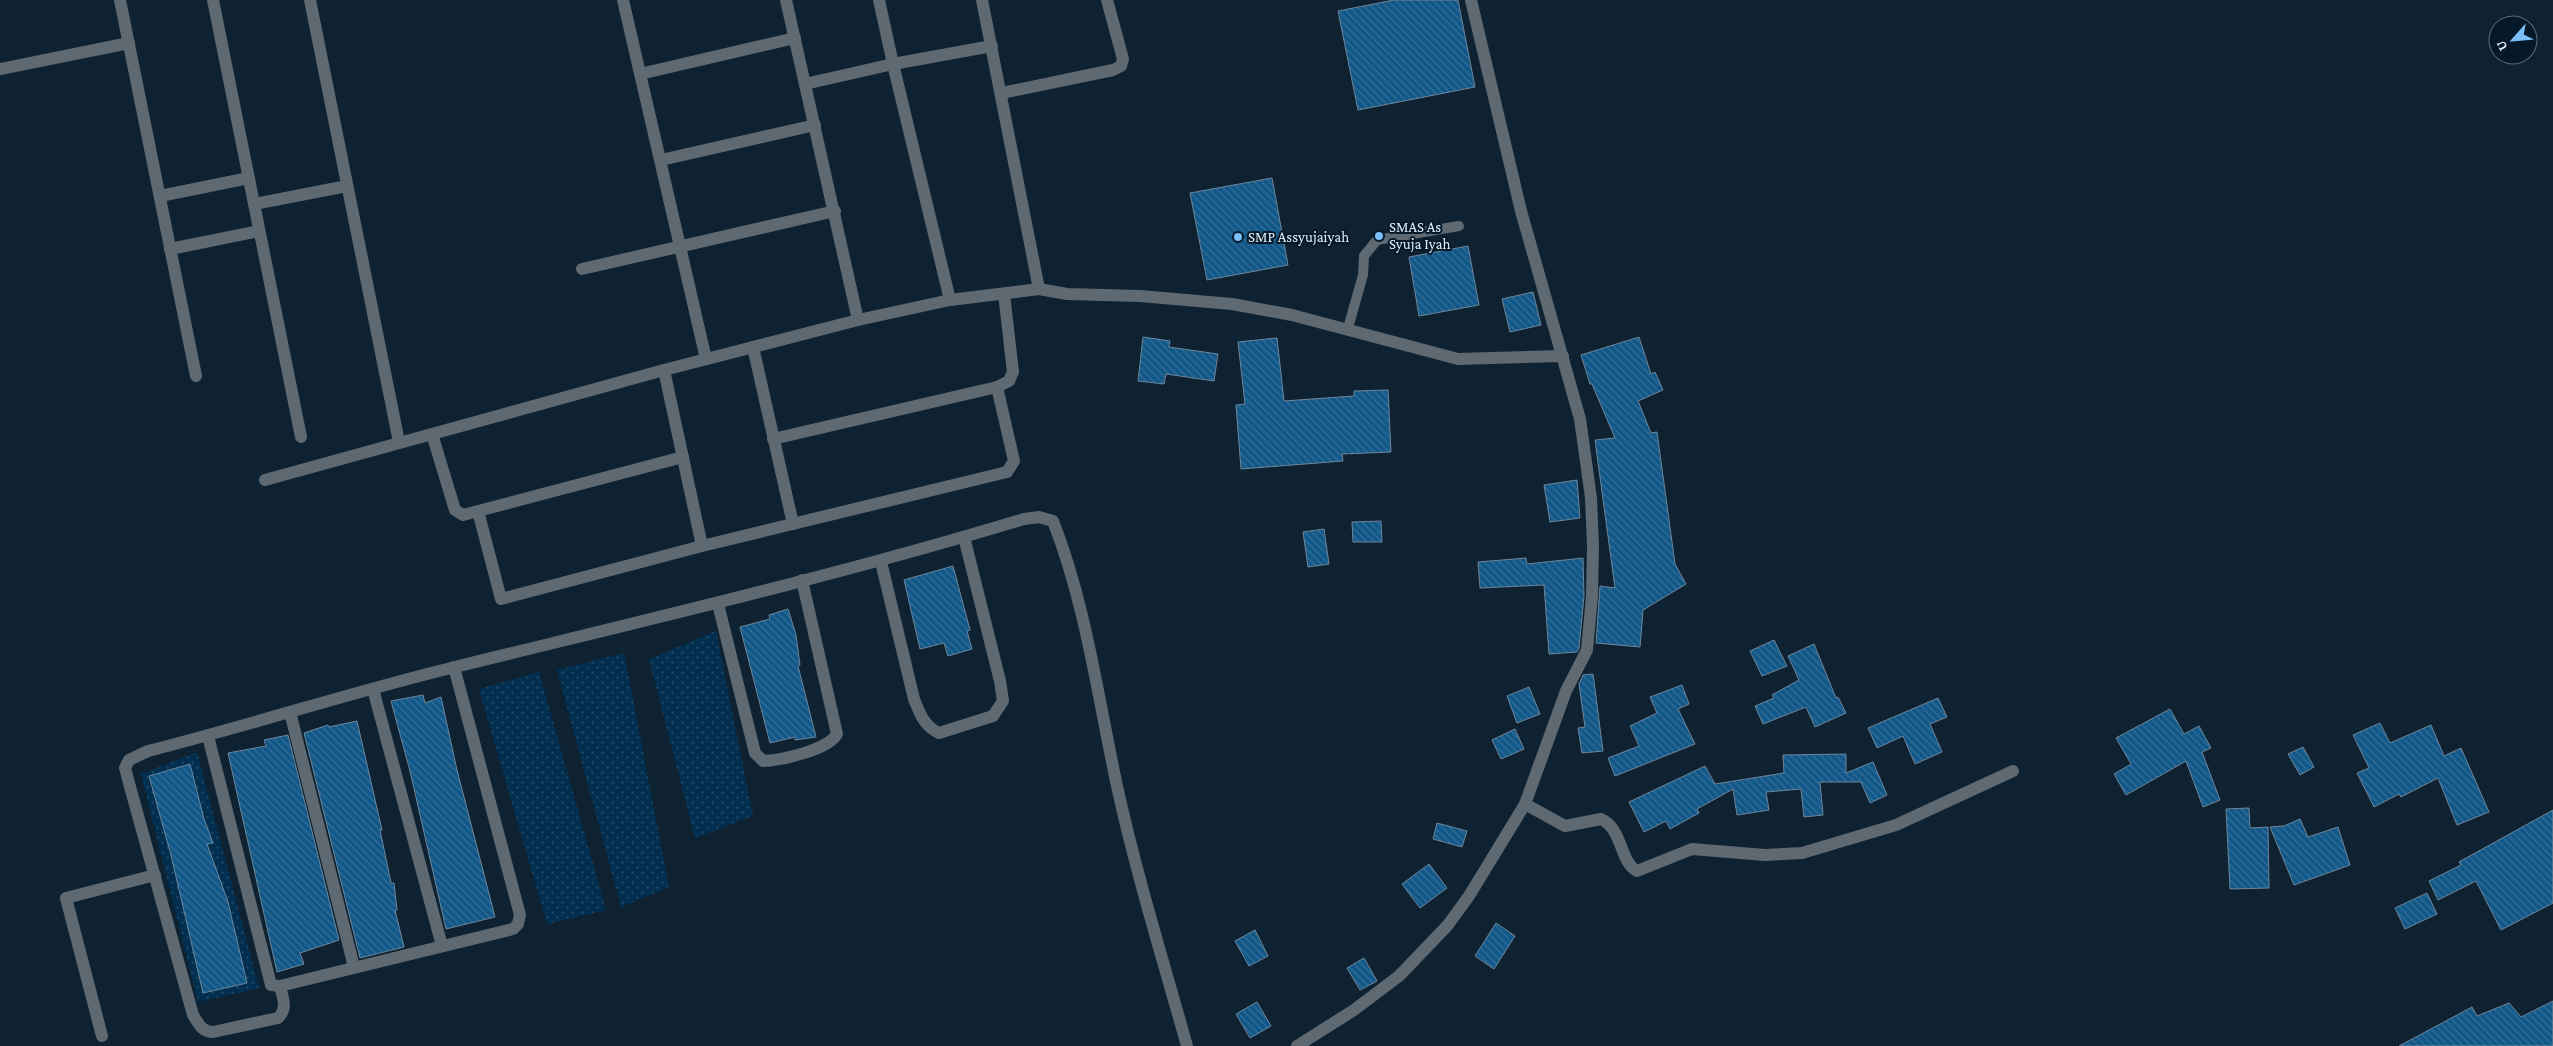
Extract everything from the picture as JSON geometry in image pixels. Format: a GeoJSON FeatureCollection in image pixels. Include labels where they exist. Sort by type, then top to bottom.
{"type":"FeatureCollection","features":[{"type":"Feature","properties":{"kind":"street"},"geometry":{"type":"LineString","coordinates":[[120,0],[196,376]]}},
{"type":"Feature","properties":{"kind":"street"},"geometry":{"type":"LineString","coordinates":[[212,0],[301,437]]}},
{"type":"Feature","properties":{"kind":"street"},"geometry":{"type":"LineString","coordinates":[[310,0],[400,442]]}},
{"type":"Feature","properties":{"kind":"street"},"geometry":{"type":"LineString","coordinates":[[623,0],[706,359]]}},
{"type":"Feature","properties":{"kind":"street"},"geometry":{"type":"LineString","coordinates":[[786,0],[858,320]]}},
{"type":"Feature","properties":{"kind":"street"},"geometry":{"type":"LineString","coordinates":[[878,0],[950,300]]}},
{"type":"Feature","properties":{"kind":"street"},"geometry":{"type":"LineString","coordinates":[[984,0],[1039,289]]}},
{"type":"Feature","properties":{"kind":"street"},"geometry":{"type":"LineString","coordinates":[[1002,93],[1113,70],[1121,66],[1123,59],[1107,0]]}},
{"type":"Feature","properties":{"kind":"street"},"geometry":{"type":"LineString","coordinates":[[1297,1046],[1354,1010],[1392,982],[1426,948],[1469,896],[1525,804],[1566,690],[1587,650],[1591,605],[1591,498],[1580,420],[1521,211],[1471,0]]}},
{"type":"Feature","properties":{"kind":"street"},"geometry":{"type":"LineString","coordinates":[[640,74],[795,38]]}},
{"type":"Feature","properties":{"kind":"street"},"geometry":{"type":"LineString","coordinates":[[0,69],[129,43]]}},
{"type":"Feature","properties":{"kind":"street"},"geometry":{"type":"LineString","coordinates":[[805,84],[893,64],[992,46]]}},
{"type":"Feature","properties":{"kind":"street"},"geometry":{"type":"LineString","coordinates":[[660,160],[815,124]]}},
{"type":"Feature","properties":{"kind":"street"},"geometry":{"type":"LineString","coordinates":[[160,196],[249,178]]}},
{"type":"Feature","properties":{"kind":"street"},"geometry":{"type":"LineString","coordinates":[[254,204],[347,186]]}},
{"type":"Feature","properties":{"kind":"street"},"geometry":{"type":"LineString","coordinates":[[582,269],[835,211]]}},
{"type":"Feature","properties":{"kind":"street"},"geometry":{"type":"LineString","coordinates":[[170,249],[259,231]]}},
{"type":"Feature","properties":{"kind":"street"},"geometry":{"type":"LineString","coordinates":[[265,480],[664,370],[858,320],[950,300],[1039,289],[1067,294],[1140,296],[1232,304],[1348,328],[1458,359],[1563,356]]}},
{"type":"Feature","properties":{"kind":"street"},"geometry":{"type":"LineString","coordinates":[[773,439],[997,387],[1009,381],[1013,372],[1004,294]]}},
{"type":"Feature","properties":{"kind":"street"},"geometry":{"type":"LineString","coordinates":[[753,347],[793,524]]}},
{"type":"Feature","properties":{"kind":"street"},"geometry":{"type":"LineString","coordinates":[[664,370],[702,546]]}},
{"type":"Feature","properties":{"kind":"street"},"geometry":{"type":"LineString","coordinates":[[478,511],[501,599],[702,546],[1007,472],[1014,461],[997,387]]}},
{"type":"Feature","properties":{"kind":"street"},"geometry":{"type":"LineString","coordinates":[[432,434],[455,510],[463,515],[683,457]]}},
{"type":"Feature","properties":{"kind":"street"},"geometry":{"type":"LineString","coordinates":[[280,986],[285,1007],[284,1012],[278,1018],[213,1032],[203,1029],[193,1015],[125,768],[128,760],[148,751],[454,667],[718,604],[802,580],[881,562],[1024,519],[1039,517],[1053,521],[1062,545],[1090,655],[1123,815],[1187,1046]]}},
{"type":"Feature","properties":{"kind":"street"},"geometry":{"type":"LineString","coordinates":[[881,562],[914,699],[921,718],[930,729],[940,734],[994,716],[1002,701],[1000,681],[964,538]]}},
{"type":"Feature","properties":{"kind":"street"},"geometry":{"type":"LineString","coordinates":[[718,604],[755,753],[763,761],[777,760],[821,746],[833,740],[837,734],[802,580]]}},
{"type":"Feature","properties":{"kind":"street"},"geometry":{"type":"LineString","coordinates":[[208,736],[271,985],[280,986],[513,929],[518,924],[520,915],[454,667]]}},
{"type":"Feature","properties":{"kind":"street"},"geometry":{"type":"LineString","coordinates":[[373,689],[442,946]]}},
{"type":"Feature","properties":{"kind":"street"},"geometry":{"type":"LineString","coordinates":[[290,712],[354,968]]}},
{"type":"Feature","properties":{"kind":"street"},"geometry":{"type":"LineString","coordinates":[[1525,804],[1565,826],[1601,819],[1605,821],[1615,833],[1632,868],[1637,871],[1692,849],[1765,855],[1802,853],[1896,825],[2013,771]]}},
{"type":"Feature","properties":{"kind":"street"},"geometry":{"type":"LineString","coordinates":[[102,1036],[66,898],[155,875]]}},
{"type":"Feature","properties":{"kind":"lane"},"geometry":{"type":"LineString","coordinates":[[1348,328],[1363,276],[1364,256],[1377,240],[1459,226]]}},
{"type":"Feature","properties":{"kind":"shaded area"},"geometry":{"type":"Polygon","coordinates":[[[716,631],[753,816],[695,838],[649,659],[716,631]]]}},
{"type":"Feature","properties":{"kind":"shaded area"},"geometry":{"type":"Polygon","coordinates":[[[624,653],[669,887],[621,907],[557,670],[624,653]]]}},
{"type":"Feature","properties":{"kind":"shaded area"},"geometry":{"type":"Polygon","coordinates":[[[539,672],[606,910],[547,924],[479,689],[539,672]]]}},
{"type":"Feature","properties":{"kind":"shaded area"},"geometry":{"type":"Polygon","coordinates":[[[197,752],[259,988],[198,1002],[141,774],[197,752]]]}},
{"type":"Feature","properties":{"kind":"building"},"geometry":{"type":"Polygon","coordinates":[[[1394,0],[1458,0],[1475,87],[1358,110],[1338,11],[1394,0]]]}},
{"type":"Feature","properties":{"kind":"building"},"geometry":{"type":"Polygon","coordinates":[[[1272,178],[1288,265],[1207,280],[1190,193],[1272,178]]]}},
{"type":"Feature","properties":{"kind":"building"},"geometry":{"type":"Polygon","coordinates":[[[1468,246],[1479,305],[1419,316],[1409,257],[1468,246]]]}},
{"type":"Feature","properties":{"kind":"building"},"geometry":{"type":"Polygon","coordinates":[[[1533,292],[1541,325],[1510,332],[1502,299],[1533,292]]]}},
{"type":"Feature","properties":{"kind":"building"},"geometry":{"type":"Polygon","coordinates":[[[1143,337],[1170,341],[1169,347],[1218,354],[1214,381],[1166,374],[1164,384],[1138,381],[1143,337]]]}},
{"type":"Feature","properties":{"kind":"building"},"geometry":{"type":"Polygon","coordinates":[[[1639,337],[1651,374],[1655,372],[1663,390],[1638,401],[1651,433],[1657,432],[1675,564],[1686,584],[1643,610],[1640,647],[1596,643],[1600,586],[1615,588],[1595,440],[1615,438],[1592,384],[1590,384],[1581,355],[1639,337]]]}},
{"type":"Feature","properties":{"kind":"building"},"geometry":{"type":"Polygon","coordinates":[[[1277,338],[1284,401],[1354,396],[1354,391],[1388,390],[1391,452],[1342,454],[1343,461],[1241,469],[1236,405],[1245,404],[1238,342],[1277,338]]]}},
{"type":"Feature","properties":{"kind":"building"},"geometry":{"type":"Polygon","coordinates":[[[1577,480],[1580,518],[1550,522],[1544,485],[1577,480]]]}},
{"type":"Feature","properties":{"kind":"building"},"geometry":{"type":"Polygon","coordinates":[[[1381,521],[1382,542],[1353,542],[1352,522],[1381,521]]]}},
{"type":"Feature","properties":{"kind":"building"},"geometry":{"type":"Polygon","coordinates":[[[1324,529],[1329,564],[1308,567],[1303,532],[1324,529]]]}},
{"type":"Feature","properties":{"kind":"building"},"geometry":{"type":"Polygon","coordinates":[[[1526,558],[1527,564],[1583,558],[1584,596],[1577,652],[1549,654],[1544,585],[1480,588],[1478,562],[1526,558]]]}},
{"type":"Feature","properties":{"kind":"building"},"geometry":{"type":"Polygon","coordinates":[[[953,566],[970,630],[967,631],[972,649],[948,656],[944,643],[920,649],[904,580],[953,566]]]}},
{"type":"Feature","properties":{"kind":"building"},"geometry":{"type":"Polygon","coordinates":[[[788,609],[796,635],[800,665],[798,666],[816,737],[795,740],[795,737],[770,743],[740,627],[770,619],[769,615],[788,609]]]}},
{"type":"Feature","properties":{"kind":"building"},"geometry":{"type":"Polygon","coordinates":[[[1774,640],[1787,666],[1762,676],[1750,651],[1774,640]]]}},
{"type":"Feature","properties":{"kind":"building"},"geometry":{"type":"Polygon","coordinates":[[[1814,644],[1836,698],[1838,697],[1846,713],[1815,727],[1806,707],[1763,724],[1755,706],[1774,698],[1772,695],[1799,680],[1788,656],[1814,644]]]}},
{"type":"Feature","properties":{"kind":"building"},"geometry":{"type":"Polygon","coordinates":[[[1593,674],[1603,751],[1582,753],[1578,728],[1585,727],[1579,684],[1583,675],[1593,674]]]}},
{"type":"Feature","properties":{"kind":"building"},"geometry":{"type":"Polygon","coordinates":[[[1682,685],[1689,704],[1678,709],[1695,744],[1615,776],[1608,758],[1639,746],[1630,726],[1657,713],[1650,697],[1682,685]]]}},
{"type":"Feature","properties":{"kind":"building"},"geometry":{"type":"Polygon","coordinates":[[[1529,687],[1540,714],[1517,723],[1507,696],[1529,687]]]}},
{"type":"Feature","properties":{"kind":"building"},"geometry":{"type":"Polygon","coordinates":[[[423,695],[425,703],[441,697],[457,770],[495,917],[446,929],[410,771],[391,701],[423,695]]]}},
{"type":"Feature","properties":{"kind":"building"},"geometry":{"type":"Polygon","coordinates":[[[1938,698],[1947,717],[1930,724],[1942,752],[1915,764],[1903,736],[1877,748],[1868,728],[1938,698]]]}},
{"type":"Feature","properties":{"kind":"building"},"geometry":{"type":"Polygon","coordinates":[[[2170,709],[2184,734],[2199,726],[2211,748],[2202,752],[2220,800],[2203,807],[2186,761],[2126,795],[2114,774],[2131,764],[2116,738],[2170,709]]]}},
{"type":"Feature","properties":{"kind":"building"},"geometry":{"type":"Polygon","coordinates":[[[357,721],[382,830],[380,830],[391,883],[394,883],[397,910],[395,910],[404,947],[360,958],[304,733],[328,725],[329,727],[357,721]]]}},
{"type":"Feature","properties":{"kind":"building"},"geometry":{"type":"Polygon","coordinates":[[[2380,723],[2390,743],[2431,725],[2444,756],[2461,748],[2489,812],[2457,825],[2438,778],[2401,797],[2399,794],[2374,807],[2357,773],[2369,768],[2353,735],[2380,723]]]}},
{"type":"Feature","properties":{"kind":"building"},"geometry":{"type":"Polygon","coordinates":[[[1515,729],[1524,749],[1501,759],[1492,740],[1515,729]]]}},
{"type":"Feature","properties":{"kind":"building"},"geometry":{"type":"Polygon","coordinates":[[[288,735],[339,940],[300,953],[304,964],[277,972],[228,753],[266,746],[264,740],[288,735]]]}},
{"type":"Feature","properties":{"kind":"building"},"geometry":{"type":"Polygon","coordinates":[[[2303,747],[2314,767],[2300,775],[2288,754],[2303,747]]]}},
{"type":"Feature","properties":{"kind":"building"},"geometry":{"type":"Polygon","coordinates":[[[1846,754],[1846,773],[1873,762],[1887,795],[1870,803],[1861,782],[1820,782],[1823,815],[1804,817],[1801,789],[1766,792],[1769,810],[1737,815],[1733,789],[1697,809],[1699,813],[1670,829],[1666,821],[1644,832],[1629,802],[1705,766],[1715,784],[1784,773],[1783,755],[1846,754]]]}},
{"type":"Feature","properties":{"kind":"building"},"geometry":{"type":"Polygon","coordinates":[[[190,764],[204,819],[213,843],[207,844],[228,902],[247,983],[203,993],[171,855],[149,776],[190,764]]]}},
{"type":"Feature","properties":{"kind":"building"},"geometry":{"type":"Polygon","coordinates":[[[2249,808],[2250,828],[2268,827],[2269,888],[2230,889],[2226,809],[2249,808]]]}},
{"type":"Feature","properties":{"kind":"building"},"geometry":{"type":"Polygon","coordinates":[[[2553,810],[2553,903],[2501,930],[2476,881],[2438,900],[2429,881],[2461,865],[2459,862],[2553,810]]]}},
{"type":"Feature","properties":{"kind":"building"},"geometry":{"type":"Polygon","coordinates":[[[2300,819],[2308,837],[2338,827],[2350,865],[2294,885],[2270,827],[2284,826],[2300,819]]]}},
{"type":"Feature","properties":{"kind":"building"},"geometry":{"type":"Polygon","coordinates":[[[1437,823],[1467,831],[1462,847],[1433,839],[1437,823]]]}},
{"type":"Feature","properties":{"kind":"building"},"geometry":{"type":"Polygon","coordinates":[[[1429,864],[1447,888],[1420,908],[1402,884],[1429,864]]]}},
{"type":"Feature","properties":{"kind":"building"},"geometry":{"type":"Polygon","coordinates":[[[2427,893],[2437,914],[2405,929],[2395,908],[2427,893]]]}},
{"type":"Feature","properties":{"kind":"building"},"geometry":{"type":"Polygon","coordinates":[[[1496,923],[1515,936],[1494,969],[1475,956],[1496,923]]]}},
{"type":"Feature","properties":{"kind":"building"},"geometry":{"type":"Polygon","coordinates":[[[1255,930],[1268,956],[1249,966],[1235,941],[1255,930]]]}},
{"type":"Feature","properties":{"kind":"building"},"geometry":{"type":"Polygon","coordinates":[[[1364,958],[1377,981],[1360,990],[1347,968],[1364,958]]]}},
{"type":"Feature","properties":{"kind":"building"},"geometry":{"type":"Polygon","coordinates":[[[2553,1001],[2553,1046],[2399,1046],[2472,1007],[2477,1016],[2509,1003],[2521,1017],[2553,1001]]]}},
{"type":"Feature","properties":{"kind":"building"},"geometry":{"type":"Polygon","coordinates":[[[1257,1002],[1271,1026],[1250,1038],[1236,1014],[1257,1002]]]}},
{"type":"Feature","properties":{"kind":"place","name":"SMAS As Syuja Iyah"},"geometry":{"type":"Point","coordinates":[1379,236]}},
{"type":"Feature","properties":{"kind":"place","name":"SMP Assyujaiyah"},"geometry":{"type":"Point","coordinates":[1238,237]}}]}
